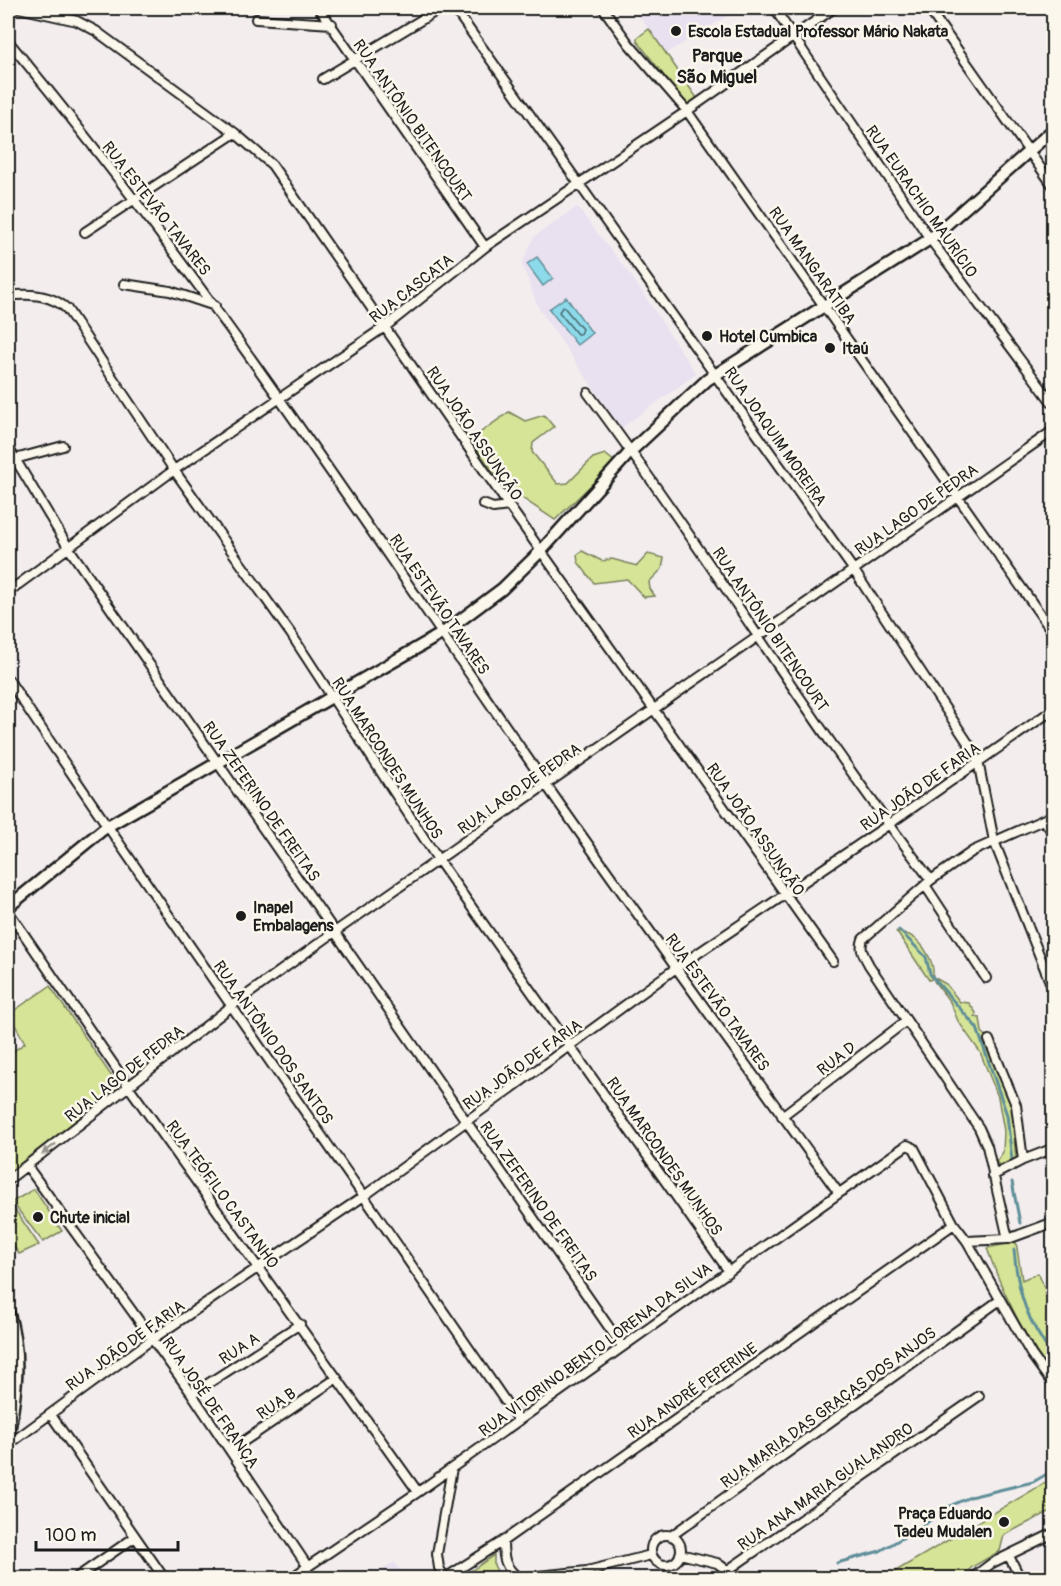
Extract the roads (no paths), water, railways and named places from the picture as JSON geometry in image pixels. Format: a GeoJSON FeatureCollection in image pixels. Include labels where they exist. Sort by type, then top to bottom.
{"type":"FeatureCollection","features":[{"type":"Feature","properties":{"kind":"main road"},"geometry":{"type":"LineString","coordinates":[[8,909],[106,827],[443,633],[502,590],[542,550],[632,450],[715,374],[930,239],[1053,129]]}},
{"type":"Feature","properties":{"kind":"main road"},"geometry":{"type":"LineString","coordinates":[[8,1311],[16,1344],[18,1365],[8,1438]]}},
{"type":"Feature","properties":{"kind":"street","name":"RUA JOÃO ASSUNÇÃO"},"geometry":{"type":"LineString","coordinates":[[19,8],[77,21],[96,31],[235,133],[272,165],[509,506],[833,961]]}},
{"type":"Feature","properties":{"kind":"street","name":"RUA ANTÔNIO BITENCOURT"},"geometry":{"type":"LineString","coordinates":[[320,8],[485,248]]}},
{"type":"Feature","properties":{"kind":"street"},"geometry":{"type":"LineString","coordinates":[[323,79],[441,8]]}},
{"type":"Feature","properties":{"kind":"street","name":"RUA JOAQUIM MOREIRA"},"geometry":{"type":"LineString","coordinates":[[454,8],[854,569],[978,761],[994,841],[1053,992]]}},
{"type":"Feature","properties":{"kind":"street","name":"RUA MANGARATIBA"},"geometry":{"type":"LineString","coordinates":[[603,8],[629,44],[687,111],[959,496],[1053,634]]}},
{"type":"Feature","properties":{"kind":"street","name":"RUA EURACHIO MAURÍCIO"},"geometry":{"type":"LineString","coordinates":[[774,8],[930,239],[1053,405]]}},
{"type":"Feature","properties":{"kind":"street","name":"RUA CASCATA"},"geometry":{"type":"LineString","coordinates":[[8,592],[174,470],[386,326],[485,248],[834,8]]}},
{"type":"Feature","properties":{"kind":"street"},"geometry":{"type":"LineString","coordinates":[[928,8],[1053,187]]}},
{"type":"Feature","properties":{"kind":"street"},"geometry":{"type":"LineString","coordinates":[[256,19],[332,24]]}},
{"type":"Feature","properties":{"kind":"street","name":"RUA ESTEVÃO TAVARES"},"geometry":{"type":"LineString","coordinates":[[8,41],[61,105],[215,306],[281,397],[547,785],[838,1192]]}},
{"type":"Feature","properties":{"kind":"street"},"geometry":{"type":"LineString","coordinates":[[85,232],[235,133]]}},
{"type":"Feature","properties":{"kind":"street"},"geometry":{"type":"LineString","coordinates":[[124,284],[170,291],[215,306]]}},
{"type":"Feature","properties":{"kind":"street","name":"RUA MARCONDES MUNHOS"},"geometry":{"type":"LineString","coordinates":[[8,296],[22,294],[48,297],[58,301],[67,309],[174,470],[279,616],[439,861],[572,1046],[728,1270]]}},
{"type":"Feature","properties":{"kind":"street","name":"RUA ANTÔNIO BITENCOURT"},"geometry":{"type":"LineString","coordinates":[[588,393],[632,450],[928,883],[986,978]]}},
{"type":"Feature","properties":{"kind":"street","name":"RUA LAGO DE PEDRA"},"geometry":{"type":"LineString","coordinates":[[8,1180],[233,1005],[336,931],[1053,430]]}},
{"type":"Feature","properties":{"kind":"street"},"geometry":{"type":"LineString","coordinates":[[15,459],[63,446]]}},
{"type":"Feature","properties":{"kind":"street","name":"RUA ZEFERINO DE FREITAS"},"geometry":{"type":"LineString","coordinates":[[8,447],[68,547],[622,1346]]}},
{"type":"Feature","properties":{"kind":"street"},"geometry":{"type":"LineString","coordinates":[[483,504],[494,508],[509,506]]}},
{"type":"Feature","properties":{"kind":"street","name":"RUA ANTÔNIO DOS SANTOS"},"geometry":{"type":"LineString","coordinates":[[8,679],[106,827],[233,1005],[518,1420]]}},
{"type":"Feature","properties":{"kind":"street","name":"RUA JOÃO DE FARIA"},"geometry":{"type":"LineString","coordinates":[[8,1445],[151,1340],[364,1196],[676,968],[787,895],[1053,709]]}},
{"type":"Feature","properties":{"kind":"street"},"geometry":{"type":"LineString","coordinates":[[1008,1239],[987,1146],[979,1128],[861,950],[863,939],[928,883],[973,851],[1053,815]]}},
{"type":"Feature","properties":{"kind":"street"},"geometry":{"type":"LineString","coordinates":[[1044,821],[1053,835]]}},
{"type":"Feature","properties":{"kind":"street","name":"RUA TEÓFILO CASTANHO"},"geometry":{"type":"LineString","coordinates":[[8,909],[129,1087],[418,1492]]}},
{"type":"Feature","properties":{"kind":"street","name":"RUA D"},"geometry":{"type":"LineString","coordinates":[[782,1116],[906,1021]]}},
{"type":"Feature","properties":{"kind":"street"},"geometry":{"type":"LineString","coordinates":[[989,1040],[1016,1105],[1023,1160]]}},
{"type":"Feature","properties":{"kind":"street","name":"RUA VITORINO BENTO LORENA DA SILVA"},"geometry":{"type":"LineString","coordinates":[[291,1578],[452,1468],[902,1146],[907,1145],[914,1148],[954,1224]]}},
{"type":"Feature","properties":{"kind":"street"},"geometry":{"type":"LineString","coordinates":[[992,1176],[1053,1148]]}},
{"type":"Feature","properties":{"kind":"street","name":"RUA JOSÉ DE FRANÇA"},"geometry":{"type":"LineString","coordinates":[[27,1166],[192,1394],[308,1567]]}},
{"type":"Feature","properties":{"kind":"street"},"geometry":{"type":"LineString","coordinates":[[967,1241],[1008,1239],[1053,1222]]}},
{"type":"Feature","properties":{"kind":"street"},"geometry":{"type":"LineString","coordinates":[[954,1224],[967,1241],[1053,1386]]}},
{"type":"Feature","properties":{"kind":"street","name":"RUA ANDRÉ PEPERINE"},"geometry":{"type":"LineString","coordinates":[[445,1578],[503,1541],[954,1224]]}},
{"type":"Feature","properties":{"kind":"street","name":"RUA MARIA DAS GRAÇAS DOS ANJOS"},"geometry":{"type":"LineString","coordinates":[[671,1536],[1000,1300]]}},
{"type":"Feature","properties":{"kind":"street","name":"RUA A"},"geometry":{"type":"LineString","coordinates":[[192,1394],[300,1324]]}},
{"type":"Feature","properties":{"kind":"street","name":"RUA B"},"geometry":{"type":"LineString","coordinates":[[231,1450],[337,1378]]}},
{"type":"Feature","properties":{"kind":"street","name":"RUA ANA MARIA GUALANDRO"},"geometry":{"type":"LineString","coordinates":[[680,1554],[706,1559],[728,1570],[979,1396]]}},
{"type":"Feature","properties":{"kind":"street"},"geometry":{"type":"LineString","coordinates":[[51,1415],[164,1578]]}},
{"type":"Feature","properties":{"kind":"street"},"geometry":{"type":"LineString","coordinates":[[445,1578],[439,1568],[437,1554],[452,1468]]}},
{"type":"Feature","properties":{"kind":"street"},"geometry":{"type":"LineString","coordinates":[[972,1578],[992,1563],[1053,1533]]}},
{"type":"Feature","properties":{"kind":"street"},"geometry":{"type":"LineString","coordinates":[[671,1536],[680,1545],[680,1554],[675,1562],[666,1565],[657,1562],[651,1555],[651,1545],[657,1537],[671,1536]]}},
{"type":"Feature","properties":{"kind":"street"},"geometry":{"type":"LineString","coordinates":[[76,1578],[135,1537]]}},
{"type":"Feature","properties":{"kind":"street"},"geometry":{"type":"LineString","coordinates":[[503,1541],[503,1558],[507,1567],[519,1578],[587,1571],[651,1555]]}},
{"type":"Feature","properties":{"kind":"street"},"geometry":{"type":"LineString","coordinates":[[1009,1556],[1020,1578]]}},
{"type":"Feature","properties":{"kind":"street"},"geometry":{"type":"LineString","coordinates":[[728,1570],[738,1578]]}},
{"type":"Feature","properties":{"kind":"street"},"geometry":{"type":"LineString","coordinates":[[587,1571],[596,1578]]}},
{"type":"Feature","properties":{"kind":"water"},"geometry":{"type":"Polygon","coordinates":[[[537,257],[553,278],[543,286],[527,264],[537,257]]]}},
{"type":"Feature","properties":{"kind":"water"},"geometry":{"type":"Polygon","coordinates":[[[566,297],[592,333],[577,345],[549,309],[566,297]]]}},
{"type":"Feature","properties":{"kind":"waterway"},"geometry":{"type":"LineString","coordinates":[[899,930],[926,957],[930,974],[977,1028],[1007,1115],[1012,1160]]}},
{"type":"Feature","properties":{"kind":"waterway"},"geometry":{"type":"LineString","coordinates":[[1012,1182],[1020,1223]]}},
{"type":"Feature","properties":{"kind":"waterway"},"geometry":{"type":"LineString","coordinates":[[1014,1250],[1018,1281],[1025,1307],[1037,1332],[1054,1358]]}},
{"type":"Feature","properties":{"kind":"waterway"},"geometry":{"type":"LineString","coordinates":[[837,1563],[880,1551],[923,1526],[943,1509],[970,1497],[1033,1482],[1054,1470]]}},
{"type":"Feature","properties":{"kind":"place","name":"Escola Estadual Professor Mário Nakata"},"geometry":{"type":"Point","coordinates":[676,31]}},
{"type":"Feature","properties":{"kind":"place","name":"Hotel Cumbica"},"geometry":{"type":"Point","coordinates":[707,336]}},
{"type":"Feature","properties":{"kind":"place","name":"Itaú"},"geometry":{"type":"Point","coordinates":[830,348]}},
{"type":"Feature","properties":{"kind":"place","name":"Inapel Embalagens"},"geometry":{"type":"Point","coordinates":[241,916]}},
{"type":"Feature","properties":{"kind":"place","name":"Chute inicial"},"geometry":{"type":"Point","coordinates":[38,1217]}},
{"type":"Feature","properties":{"kind":"place","name":"Praça Eduardo Tadeu Mudalen"},"geometry":{"type":"Point","coordinates":[1004,1522]}},
{"type":"Feature","properties":{"kind":"district","name":"Parque São Miguel"},"geometry":{"type":"Point","coordinates":[717,66]}}]}
